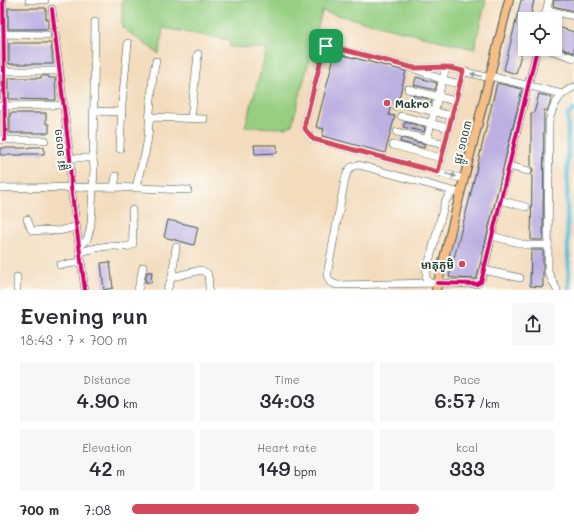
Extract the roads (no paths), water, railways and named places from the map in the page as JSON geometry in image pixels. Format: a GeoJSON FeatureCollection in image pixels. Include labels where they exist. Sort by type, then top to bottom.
{"type":"FeatureCollection","features":[{"type":"Feature","properties":{"kind":"main road","name":"ផ្លូវ ១០០៣"},"geometry":{"type":"LineString","coordinates":[[434,286],[457,193],[464,179],[509,0]]}},
{"type":"Feature","properties":{"kind":"street"},"geometry":{"type":"LineString","coordinates":[[3,0],[2,140],[45,140]]}},
{"type":"Feature","properties":{"kind":"street"},"geometry":{"type":"LineString","coordinates":[[29,0],[45,0]]}},
{"type":"Feature","properties":{"kind":"street"},"geometry":{"type":"LineString","coordinates":[[549,0],[547,10],[574,16]]}},
{"type":"Feature","properties":{"kind":"street","name":"ផ្លូវ ១០១១"},"geometry":{"type":"LineString","coordinates":[[52,8],[70,158],[76,227],[85,290]]}},
{"type":"Feature","properties":{"kind":"street"},"geometry":{"type":"LineString","coordinates":[[80,250],[88,237],[92,212],[94,169],[93,111],[95,22]]}},
{"type":"Feature","properties":{"kind":"street"},"geometry":{"type":"LineString","coordinates":[[2,34],[47,35]]}},
{"type":"Feature","properties":{"kind":"street"},"geometry":{"type":"LineString","coordinates":[[120,149],[128,42]]}},
{"type":"Feature","properties":{"kind":"street"},"geometry":{"type":"LineString","coordinates":[[460,84],[443,80],[414,68],[326,46],[324,48],[310,100],[305,129],[313,139],[464,179]]}},
{"type":"Feature","properties":{"kind":"street"},"geometry":{"type":"LineString","coordinates":[[191,118],[198,54]]}},
{"type":"Feature","properties":{"kind":"street"},"geometry":{"type":"LineString","coordinates":[[562,54],[574,58]]}},
{"type":"Feature","properties":{"kind":"street"},"geometry":{"type":"LineString","coordinates":[[457,193],[359,165],[348,169],[344,179],[327,275],[330,282],[337,285],[434,286],[476,284],[481,282],[535,56]]}},
{"type":"Feature","properties":{"kind":"street"},"geometry":{"type":"LineString","coordinates":[[136,187],[148,138],[153,74],[156,61]]}},
{"type":"Feature","properties":{"kind":"street"},"geometry":{"type":"LineString","coordinates":[[414,68],[446,67],[562,94]]}},
{"type":"Feature","properties":{"kind":"street"},"geometry":{"type":"LineString","coordinates":[[427,139],[446,67]]}},
{"type":"Feature","properties":{"kind":"street"},"geometry":{"type":"LineString","coordinates":[[2,71],[56,71]]}},
{"type":"Feature","properties":{"kind":"street"},"geometry":{"type":"LineString","coordinates":[[438,172],[463,71]]}},
{"type":"Feature","properties":{"kind":"street"},"geometry":{"type":"LineString","coordinates":[[556,290],[548,272],[549,122],[553,108],[562,94],[574,87]]}},
{"type":"Feature","properties":{"kind":"street"},"geometry":{"type":"LineString","coordinates":[[408,88],[455,101]]}},
{"type":"Feature","properties":{"kind":"street"},"geometry":{"type":"LineString","coordinates":[[404,104],[452,116]]}},
{"type":"Feature","properties":{"kind":"street"},"geometry":{"type":"LineString","coordinates":[[2,106],[60,105]]}},
{"type":"Feature","properties":{"kind":"street"},"geometry":{"type":"LineString","coordinates":[[93,111],[122,112]]}},
{"type":"Feature","properties":{"kind":"street"},"geometry":{"type":"LineString","coordinates":[[402,116],[449,128]]}},
{"type":"Feature","properties":{"kind":"street"},"geometry":{"type":"LineString","coordinates":[[149,117],[204,119]]}},
{"type":"Feature","properties":{"kind":"street"},"geometry":{"type":"LineString","coordinates":[[397,132],[445,144]]}},
{"type":"Feature","properties":{"kind":"street"},"geometry":{"type":"LineString","coordinates":[[393,146],[441,158]]}},
{"type":"Feature","properties":{"kind":"street"},"geometry":{"type":"LineString","coordinates":[[70,158],[93,158]]}},
{"type":"Feature","properties":{"kind":"street"},"geometry":{"type":"LineString","coordinates":[[508,166],[528,171]]}},
{"type":"Feature","properties":{"kind":"street"},"geometry":{"type":"LineString","coordinates":[[114,187],[116,176]]}},
{"type":"Feature","properties":{"kind":"street"},"geometry":{"type":"LineString","coordinates":[[0,188],[136,187],[188,190]]}},
{"type":"Feature","properties":{"kind":"street"},"geometry":{"type":"LineString","coordinates":[[434,286],[426,278],[426,273],[445,202],[448,197],[457,193]]}},
{"type":"Feature","properties":{"kind":"street"},"geometry":{"type":"LineString","coordinates":[[500,200],[526,207]]}},
{"type":"Feature","properties":{"kind":"street"},"geometry":{"type":"LineString","coordinates":[[80,250],[108,246],[127,247],[133,244],[132,210]]}},
{"type":"Feature","properties":{"kind":"street"},"geometry":{"type":"LineString","coordinates":[[27,219],[33,231],[58,231],[76,227]]}},
{"type":"Feature","properties":{"kind":"street"},"geometry":{"type":"LineString","coordinates":[[492,236],[526,245],[548,245]]}},
{"type":"Feature","properties":{"kind":"street"},"geometry":{"type":"LineString","coordinates":[[167,290],[172,277],[176,247]]}},
{"type":"Feature","properties":{"kind":"street"},"geometry":{"type":"LineString","coordinates":[[60,265],[82,262]]}},
{"type":"Feature","properties":{"kind":"street"},"geometry":{"type":"LineString","coordinates":[[138,290],[143,267]]}},
{"type":"Feature","properties":{"kind":"street"},"geometry":{"type":"LineString","coordinates":[[172,277],[201,270],[207,273],[209,290]]}},
{"type":"Feature","properties":{"kind":"street"},"geometry":{"type":"LineString","coordinates":[[484,270],[520,278]]}},
{"type":"Feature","properties":{"kind":"street"},"geometry":{"type":"LineString","coordinates":[[17,277],[17,290]]}},
{"type":"Feature","properties":{"kind":"waterway"},"geometry":{"type":"LineString","coordinates":[[569,290],[567,214],[568,115],[574,109]]}},
{"type":"Feature","properties":{"kind":"place","name":"Makro"},"geometry":{"type":"Point","coordinates":[387,103]}},
{"type":"Feature","properties":{"kind":"place","name":"មាតុភូមិ"},"geometry":{"type":"Point","coordinates":[462,264]}}]}
